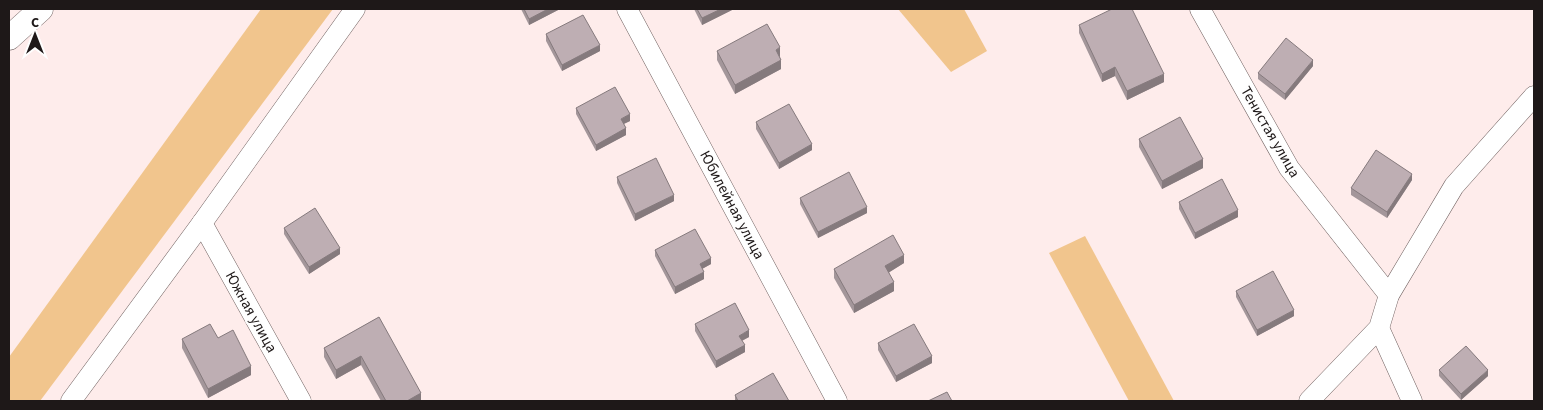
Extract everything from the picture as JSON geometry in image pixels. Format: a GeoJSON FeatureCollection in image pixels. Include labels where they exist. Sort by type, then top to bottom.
{"type":"FeatureCollection","features":[{"type":"Feature","properties":{"kind":"street"},"geometry":{"type":"LineString","coordinates":[[9,38],[41,9]]}},
{"type":"Feature","properties":{"kind":"street"},"geometry":{"type":"LineString","coordinates":[[71,401],[202,224],[354,9]]}},
{"type":"Feature","properties":{"kind":"street","name":"Юбилейная улица"},"geometry":{"type":"LineString","coordinates":[[627,9],[837,401]]}},
{"type":"Feature","properties":{"kind":"street","name":"Тенистая улица"},"geometry":{"type":"LineString","coordinates":[[1200,9],[1288,168],[1389,294]]}},
{"type":"Feature","properties":{"kind":"street"},"geometry":{"type":"LineString","coordinates":[[1309,401],[1379,328],[1389,294],[1454,186],[1534,96]]}},
{"type":"Feature","properties":{"kind":"street","name":"Южная улица"},"geometry":{"type":"LineString","coordinates":[[202,224],[301,401]]}},
{"type":"Feature","properties":{"kind":"street"},"geometry":{"type":"LineString","coordinates":[[1379,328],[1412,401]]}},
{"type":"Feature","properties":{"kind":"shaded area"},"geometry":{"type":"Polygon","coordinates":[[[261,9],[333,9],[40,401],[9,401],[9,357],[261,9]]]}},
{"type":"Feature","properties":{"kind":"shaded area"},"geometry":{"type":"Polygon","coordinates":[[[898,9],[964,9],[987,51],[951,72],[898,9]]]}},
{"type":"Feature","properties":{"kind":"shaded area"},"geometry":{"type":"Polygon","coordinates":[[[1085,236],[1174,401],[1129,401],[1049,253],[1085,236]]]}},
{"type":"Feature","properties":{"kind":"building"},"geometry":{"type":"Polygon","coordinates":[[[524,9],[548,9],[529,19],[524,9]]]}},
{"type":"Feature","properties":{"kind":"building"},"geometry":{"type":"Polygon","coordinates":[[[697,9],[721,9],[702,18],[697,9]]]}},
{"type":"Feature","properties":{"kind":"building"},"geometry":{"type":"Polygon","coordinates":[[[1112,9],[1132,9],[1164,74],[1127,91],[1115,67],[1102,74],[1079,25],[1112,9]]]}},
{"type":"Feature","properties":{"kind":"building"},"geometry":{"type":"Polygon","coordinates":[[[583,15],[600,45],[562,65],[546,34],[583,15]]]}},
{"type":"Feature","properties":{"kind":"building"},"geometry":{"type":"Polygon","coordinates":[[[767,24],[780,47],[776,50],[781,60],[735,85],[717,51],[767,24]]]}},
{"type":"Feature","properties":{"kind":"building"},"geometry":{"type":"Polygon","coordinates":[[[1286,38],[1313,60],[1285,94],[1258,73],[1286,38]]]}},
{"type":"Feature","properties":{"kind":"building"},"geometry":{"type":"Polygon","coordinates":[[[615,87],[630,114],[621,119],[626,128],[596,145],[576,108],[615,87]]]}},
{"type":"Feature","properties":{"kind":"building"},"geometry":{"type":"Polygon","coordinates":[[[789,104],[812,144],[779,163],[756,122],[789,104]]]}},
{"type":"Feature","properties":{"kind":"building"},"geometry":{"type":"Polygon","coordinates":[[[1180,117],[1203,159],[1162,181],[1139,139],[1180,117]]]}},
{"type":"Feature","properties":{"kind":"building"},"geometry":{"type":"Polygon","coordinates":[[[1376,150],[1412,174],[1387,212],[1351,188],[1376,150]]]}},
{"type":"Feature","properties":{"kind":"building"},"geometry":{"type":"Polygon","coordinates":[[[656,158],[674,195],[635,214],[617,177],[656,158]]]}},
{"type":"Feature","properties":{"kind":"building"},"geometry":{"type":"Polygon","coordinates":[[[849,172],[867,207],[818,232],[800,198],[849,172]]]}},
{"type":"Feature","properties":{"kind":"building"},"geometry":{"type":"Polygon","coordinates":[[[1222,179],[1238,210],[1195,233],[1179,202],[1222,179]]]}},
{"type":"Feature","properties":{"kind":"building"},"geometry":{"type":"Polygon","coordinates":[[[315,208],[340,248],[309,267],[284,228],[315,208]]]}},
{"type":"Feature","properties":{"kind":"building"},"geometry":{"type":"Polygon","coordinates":[[[695,229],[711,258],[700,264],[704,272],[675,287],[655,250],[695,229]]]}},
{"type":"Feature","properties":{"kind":"building"},"geometry":{"type":"Polygon","coordinates":[[[893,235],[904,255],[885,266],[894,282],[854,305],[834,269],[893,235]]]}},
{"type":"Feature","properties":{"kind":"building"},"geometry":{"type":"Polygon","coordinates":[[[1273,271],[1294,310],[1257,330],[1236,291],[1273,271]]]}},
{"type":"Feature","properties":{"kind":"building"},"geometry":{"type":"Polygon","coordinates":[[[735,303],[749,330],[739,336],[745,345],[716,361],[695,324],[735,303]]]}},
{"type":"Feature","properties":{"kind":"building"},"geometry":{"type":"Polygon","coordinates":[[[379,317],[421,393],[407,401],[386,401],[361,356],[336,370],[324,348],[379,317]]]}},
{"type":"Feature","properties":{"kind":"building"},"geometry":{"type":"Polygon","coordinates":[[[210,324],[218,338],[233,330],[251,366],[208,389],[182,339],[210,324]]]}},
{"type":"Feature","properties":{"kind":"building"},"geometry":{"type":"Polygon","coordinates":[[[914,324],[932,356],[896,376],[878,343],[914,324]]]}},
{"type":"Feature","properties":{"kind":"building"},"geometry":{"type":"Polygon","coordinates":[[[1466,346],[1488,370],[1461,394],[1439,370],[1466,346]]]}},
{"type":"Feature","properties":{"kind":"building"},"geometry":{"type":"Polygon","coordinates":[[[773,373],[789,401],[738,401],[735,395],[773,373]]]}},
{"type":"Feature","properties":{"kind":"building"},"geometry":{"type":"Polygon","coordinates":[[[947,392],[952,401],[928,401],[947,392]]]}}]}
